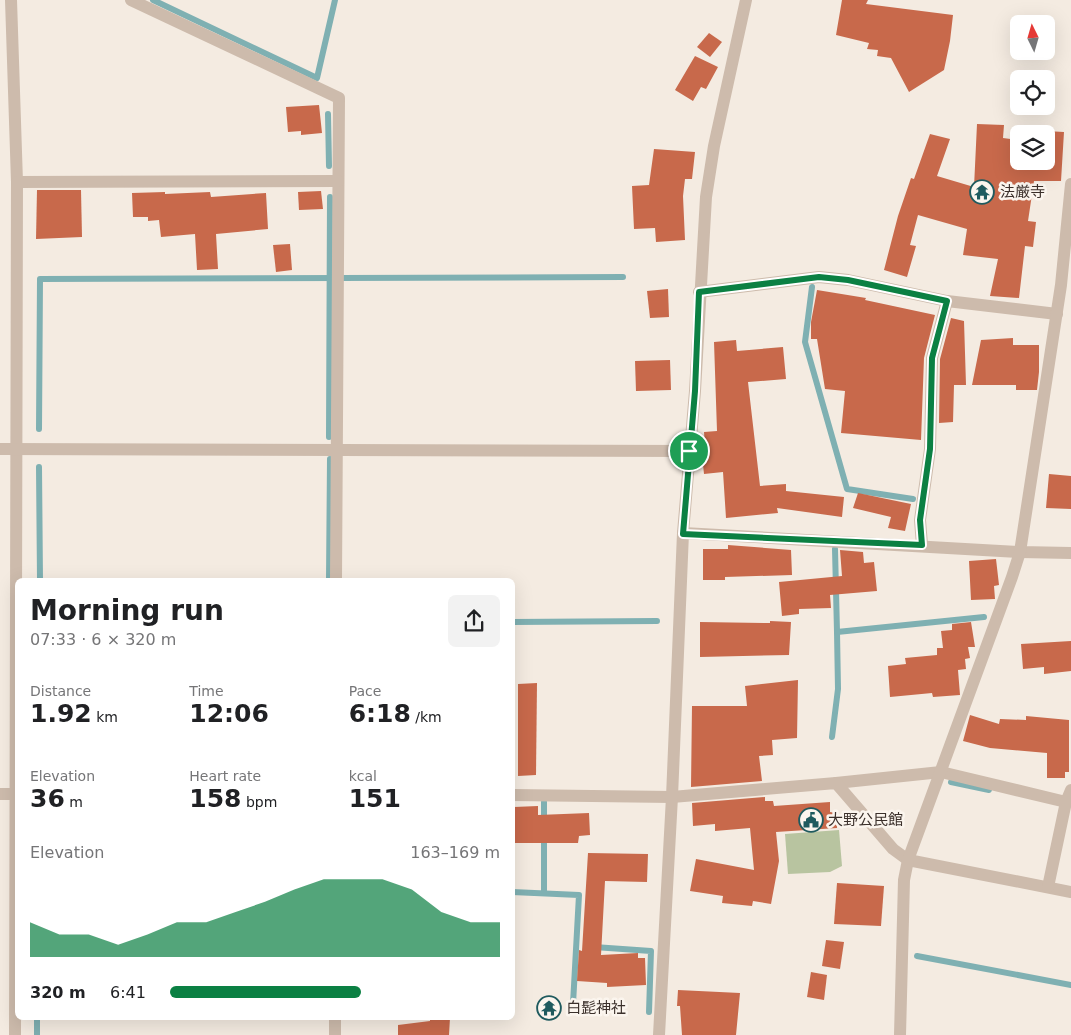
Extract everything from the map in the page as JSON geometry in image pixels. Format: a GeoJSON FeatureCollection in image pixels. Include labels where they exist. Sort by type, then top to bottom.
{"type":"FeatureCollection","features":[{"type":"Feature","properties":{"kind":"street"},"geometry":{"type":"LineString","coordinates":[[11,0],[17,182],[16,578]]}},
{"type":"Feature","properties":{"kind":"street"},"geometry":{"type":"LineString","coordinates":[[131,0],[340,98],[336,578]]}},
{"type":"Feature","properties":{"kind":"street"},"geometry":{"type":"LineString","coordinates":[[659,1035],[672,796],[683,534],[695,391],[699,292],[706,197],[714,146],[746,0]]}},
{"type":"Feature","properties":{"kind":"street"},"geometry":{"type":"LineString","coordinates":[[17,182],[338,182]]}},
{"type":"Feature","properties":{"kind":"street"},"geometry":{"type":"LineString","coordinates":[[900,1035],[904,880],[908,860],[1020,552],[1057,314],[1066,285],[1071,184]]}},
{"type":"Feature","properties":{"kind":"street"},"geometry":{"type":"LineString","coordinates":[[699,292],[819,277],[848,280],[947,301],[1057,314]]}},
{"type":"Feature","properties":{"kind":"street"},"geometry":{"type":"LineString","coordinates":[[922,545],[920,520],[930,449],[932,358],[947,301]]}},
{"type":"Feature","properties":{"kind":"street"},"geometry":{"type":"LineString","coordinates":[[0,449],[689,451]]}},
{"type":"Feature","properties":{"kind":"street"},"geometry":{"type":"LineString","coordinates":[[683,534],[922,545],[1020,552],[1071,552]]}},
{"type":"Feature","properties":{"kind":"street"},"geometry":{"type":"LineString","coordinates":[[515,795],[672,796],[836,783],[940,772],[1066,802]]}},
{"type":"Feature","properties":{"kind":"street"},"geometry":{"type":"LineString","coordinates":[[836,783],[894,849],[908,860],[1071,892]]}},
{"type":"Feature","properties":{"kind":"street"},"geometry":{"type":"LineString","coordinates":[[1048,887],[1066,802],[1071,790]]}},
{"type":"Feature","properties":{"kind":"street"},"geometry":{"type":"LineString","coordinates":[[0,794],[15,794]]}},
{"type":"Feature","properties":{"kind":"street"},"geometry":{"type":"LineString","coordinates":[[15,1020],[15,1035]]}},
{"type":"Feature","properties":{"kind":"street"},"geometry":{"type":"LineString","coordinates":[[335,1020],[336,1035]]}},
{"type":"Feature","properties":{"kind":"green space"},"geometry":{"type":"Polygon","coordinates":[[[839,830],[842,866],[830,872],[788,874],[785,834],[839,830]]]}},
{"type":"Feature","properties":{"kind":"building"},"geometry":{"type":"Polygon","coordinates":[[[842,0],[868,0],[866,4],[953,15],[944,70],[909,92],[891,58],[877,56],[878,50],[867,49],[869,43],[836,35],[842,0]]]}},
{"type":"Feature","properties":{"kind":"building"},"geometry":{"type":"Polygon","coordinates":[[[709,33],[722,42],[710,57],[697,47],[709,33]]]}},
{"type":"Feature","properties":{"kind":"building"},"geometry":{"type":"Polygon","coordinates":[[[695,56],[718,67],[706,89],[701,87],[693,101],[675,90],[695,56]]]}},
{"type":"Feature","properties":{"kind":"building"},"geometry":{"type":"Polygon","coordinates":[[[319,105],[322,133],[301,135],[301,131],[288,132],[286,107],[319,105]]]}},
{"type":"Feature","properties":{"kind":"building"},"geometry":{"type":"Polygon","coordinates":[[[977,124],[1004,125],[1003,138],[1010,139],[1010,170],[1055,170],[1055,132],[1064,132],[1061,181],[1034,181],[1028,221],[1036,222],[1033,247],[1025,246],[1019,298],[990,296],[998,259],[963,255],[967,229],[918,215],[910,245],[916,246],[907,277],[884,270],[898,216],[911,178],[914,179],[930,134],[950,139],[937,176],[974,187],[977,124]]]}},
{"type":"Feature","properties":{"kind":"building"},"geometry":{"type":"Polygon","coordinates":[[[654,149],[695,152],[692,179],[685,179],[683,196],[685,240],[656,242],[655,228],[634,229],[632,186],[649,185],[654,149]]]}},
{"type":"Feature","properties":{"kind":"building"},"geometry":{"type":"Polygon","coordinates":[[[37,190],[81,190],[82,237],[36,239],[37,190]]]}},
{"type":"Feature","properties":{"kind":"building"},"geometry":{"type":"Polygon","coordinates":[[[321,191],[323,209],[299,210],[298,192],[321,191]]]}},
{"type":"Feature","properties":{"kind":"building"},"geometry":{"type":"Polygon","coordinates":[[[165,192],[165,194],[210,192],[211,197],[266,193],[268,229],[216,234],[218,269],[197,270],[195,234],[161,237],[159,220],[148,221],[148,217],[133,217],[132,193],[165,192]]]}},
{"type":"Feature","properties":{"kind":"building"},"geometry":{"type":"Polygon","coordinates":[[[290,244],[292,270],[276,272],[273,245],[290,244]]]}},
{"type":"Feature","properties":{"kind":"building"},"geometry":{"type":"Polygon","coordinates":[[[668,289],[669,317],[650,318],[647,291],[668,289]]]}},
{"type":"Feature","properties":{"kind":"building"},"geometry":{"type":"Polygon","coordinates":[[[817,290],[866,298],[865,300],[935,315],[924,358],[921,440],[841,433],[845,391],[825,389],[817,339],[811,339],[811,322],[817,290]]]}},
{"type":"Feature","properties":{"kind":"building"},"geometry":{"type":"Polygon","coordinates":[[[951,318],[964,321],[966,385],[954,385],[953,422],[939,423],[940,359],[951,318]]]}},
{"type":"Feature","properties":{"kind":"building"},"geometry":{"type":"Polygon","coordinates":[[[1013,338],[1013,345],[1039,345],[1037,390],[1016,390],[1016,385],[972,385],[981,340],[1013,338]]]}},
{"type":"Feature","properties":{"kind":"building"},"geometry":{"type":"Polygon","coordinates":[[[736,340],[737,351],[783,347],[786,379],[748,382],[760,486],[786,484],[786,491],[844,497],[842,517],[777,508],[778,513],[726,518],[723,472],[704,474],[701,446],[705,446],[704,432],[717,431],[714,342],[736,340]]]}},
{"type":"Feature","properties":{"kind":"building"},"geometry":{"type":"Polygon","coordinates":[[[670,360],[671,390],[636,391],[635,361],[670,360]]]}},
{"type":"Feature","properties":{"kind":"building"},"geometry":{"type":"Polygon","coordinates":[[[1049,474],[1071,476],[1071,509],[1046,508],[1049,474]]]}},
{"type":"Feature","properties":{"kind":"building"},"geometry":{"type":"Polygon","coordinates":[[[858,493],[911,504],[905,531],[888,528],[891,517],[853,508],[858,493]]]}},
{"type":"Feature","properties":{"kind":"building"},"geometry":{"type":"Polygon","coordinates":[[[728,545],[791,550],[792,575],[725,577],[725,580],[703,580],[703,549],[728,549],[728,545]]]}},
{"type":"Feature","properties":{"kind":"building"},"geometry":{"type":"Polygon","coordinates":[[[840,550],[863,552],[864,563],[874,562],[877,591],[830,595],[831,608],[799,609],[799,614],[782,616],[779,582],[842,576],[840,550]]]}},
{"type":"Feature","properties":{"kind":"building"},"geometry":{"type":"Polygon","coordinates":[[[996,559],[999,585],[994,586],[995,599],[971,600],[969,561],[996,559]]]}},
{"type":"Feature","properties":{"kind":"building"},"geometry":{"type":"Polygon","coordinates":[[[770,621],[791,622],[789,655],[700,657],[700,622],[770,623],[770,621]]]}},
{"type":"Feature","properties":{"kind":"building"},"geometry":{"type":"Polygon","coordinates":[[[971,622],[975,647],[968,647],[970,658],[965,659],[966,669],[958,670],[960,695],[933,697],[932,693],[890,697],[888,666],[906,664],[905,658],[937,655],[937,648],[943,648],[941,631],[952,630],[952,624],[971,622]]]}},
{"type":"Feature","properties":{"kind":"building"},"geometry":{"type":"Polygon","coordinates":[[[1071,641],[1071,671],[1044,674],[1044,667],[1023,669],[1021,644],[1071,641]]]}},
{"type":"Feature","properties":{"kind":"building"},"geometry":{"type":"Polygon","coordinates":[[[798,680],[797,738],[772,740],[773,755],[759,756],[762,781],[691,787],[692,706],[747,706],[745,686],[798,680]]]}},
{"type":"Feature","properties":{"kind":"building"},"geometry":{"type":"Polygon","coordinates":[[[537,683],[536,775],[518,776],[518,684],[537,683]]]}},
{"type":"Feature","properties":{"kind":"building"},"geometry":{"type":"Polygon","coordinates":[[[970,715],[999,724],[1000,719],[1026,720],[1026,716],[1069,720],[1069,772],[1065,772],[1065,778],[1047,778],[1047,753],[990,748],[963,741],[970,715]]]}},
{"type":"Feature","properties":{"kind":"building"},"geometry":{"type":"Polygon","coordinates":[[[765,797],[765,801],[773,801],[774,806],[830,802],[830,812],[836,813],[837,828],[776,832],[779,861],[771,904],[753,901],[752,906],[722,903],[723,896],[690,891],[696,859],[754,870],[750,828],[715,831],[715,824],[693,826],[692,803],[765,797]]]}},
{"type":"Feature","properties":{"kind":"building"},"geometry":{"type":"Polygon","coordinates":[[[538,806],[538,815],[589,813],[590,835],[579,836],[578,843],[515,843],[515,807],[538,806]]]}},
{"type":"Feature","properties":{"kind":"building"},"geometry":{"type":"Polygon","coordinates":[[[588,853],[648,854],[647,882],[605,881],[601,955],[638,953],[638,958],[645,958],[646,985],[607,987],[607,983],[577,981],[579,950],[582,951],[588,853]]]}},
{"type":"Feature","properties":{"kind":"building"},"geometry":{"type":"Polygon","coordinates":[[[837,883],[884,886],[881,926],[834,924],[837,883]]]}},
{"type":"Feature","properties":{"kind":"building"},"geometry":{"type":"Polygon","coordinates":[[[826,940],[844,942],[840,969],[822,966],[826,940]]]}},
{"type":"Feature","properties":{"kind":"building"},"geometry":{"type":"Polygon","coordinates":[[[811,972],[827,975],[824,1000],[807,997],[811,972]]]}},
{"type":"Feature","properties":{"kind":"building"},"geometry":{"type":"Polygon","coordinates":[[[678,990],[740,993],[736,1035],[682,1035],[680,1006],[677,1006],[678,990]]]}},
{"type":"Feature","properties":{"kind":"building"},"geometry":{"type":"Polygon","coordinates":[[[450,1020],[449,1035],[398,1035],[398,1025],[450,1020]]]}},
{"type":"Feature","properties":{"kind":"waterway"},"geometry":{"type":"LineString","coordinates":[[153,0],[317,78],[335,0]]}},
{"type":"Feature","properties":{"kind":"waterway"},"geometry":{"type":"LineString","coordinates":[[328,114],[329,166]]}},
{"type":"Feature","properties":{"kind":"waterway"},"geometry":{"type":"LineString","coordinates":[[329,437],[330,197]]}},
{"type":"Feature","properties":{"kind":"waterway"},"geometry":{"type":"LineString","coordinates":[[39,429],[40,279],[623,277]]}},
{"type":"Feature","properties":{"kind":"waterway"},"geometry":{"type":"LineString","coordinates":[[812,287],[805,342],[847,489],[913,499]]}},
{"type":"Feature","properties":{"kind":"waterway"},"geometry":{"type":"LineString","coordinates":[[329,578],[330,459]]}},
{"type":"Feature","properties":{"kind":"waterway"},"geometry":{"type":"LineString","coordinates":[[39,467],[40,578]]}},
{"type":"Feature","properties":{"kind":"waterway"},"geometry":{"type":"LineString","coordinates":[[835,549],[837,632],[984,617]]}},
{"type":"Feature","properties":{"kind":"waterway"},"geometry":{"type":"LineString","coordinates":[[515,622],[657,621]]}},
{"type":"Feature","properties":{"kind":"waterway"},"geometry":{"type":"LineString","coordinates":[[832,737],[838,689],[837,632]]}},
{"type":"Feature","properties":{"kind":"waterway"},"geometry":{"type":"LineString","coordinates":[[951,782],[989,790]]}},
{"type":"Feature","properties":{"kind":"waterway"},"geometry":{"type":"LineString","coordinates":[[544,802],[544,823]]}},
{"type":"Feature","properties":{"kind":"waterway"},"geometry":{"type":"LineString","coordinates":[[544,836],[544,893]]}},
{"type":"Feature","properties":{"kind":"waterway"},"geometry":{"type":"LineString","coordinates":[[515,892],[579,895],[573,1004]]}},
{"type":"Feature","properties":{"kind":"waterway"},"geometry":{"type":"LineString","coordinates":[[594,947],[651,951],[649,1012]]}},
{"type":"Feature","properties":{"kind":"waterway"},"geometry":{"type":"LineString","coordinates":[[917,956],[1071,985]]}},
{"type":"Feature","properties":{"kind":"waterway"},"geometry":{"type":"LineString","coordinates":[[37,1020],[37,1035]]}},
{"type":"Feature","properties":{"kind":"place","name":"法厳寺"},"geometry":{"type":"Point","coordinates":[982,192]}},
{"type":"Feature","properties":{"kind":"place","name":"大野公民館"},"geometry":{"type":"Point","coordinates":[811,820]}},
{"type":"Feature","properties":{"kind":"place","name":"白髭神社"},"geometry":{"type":"Point","coordinates":[549,1008]}},
{"type":"Feature","properties":{"kind":"route"},"geometry":{"type":"LineString","coordinates":[[819,277],[848,280],[947,301],[932,358],[930,449],[920,520],[922,545],[683,534],[689,451],[695,391],[699,292],[819,277]]}}]}
